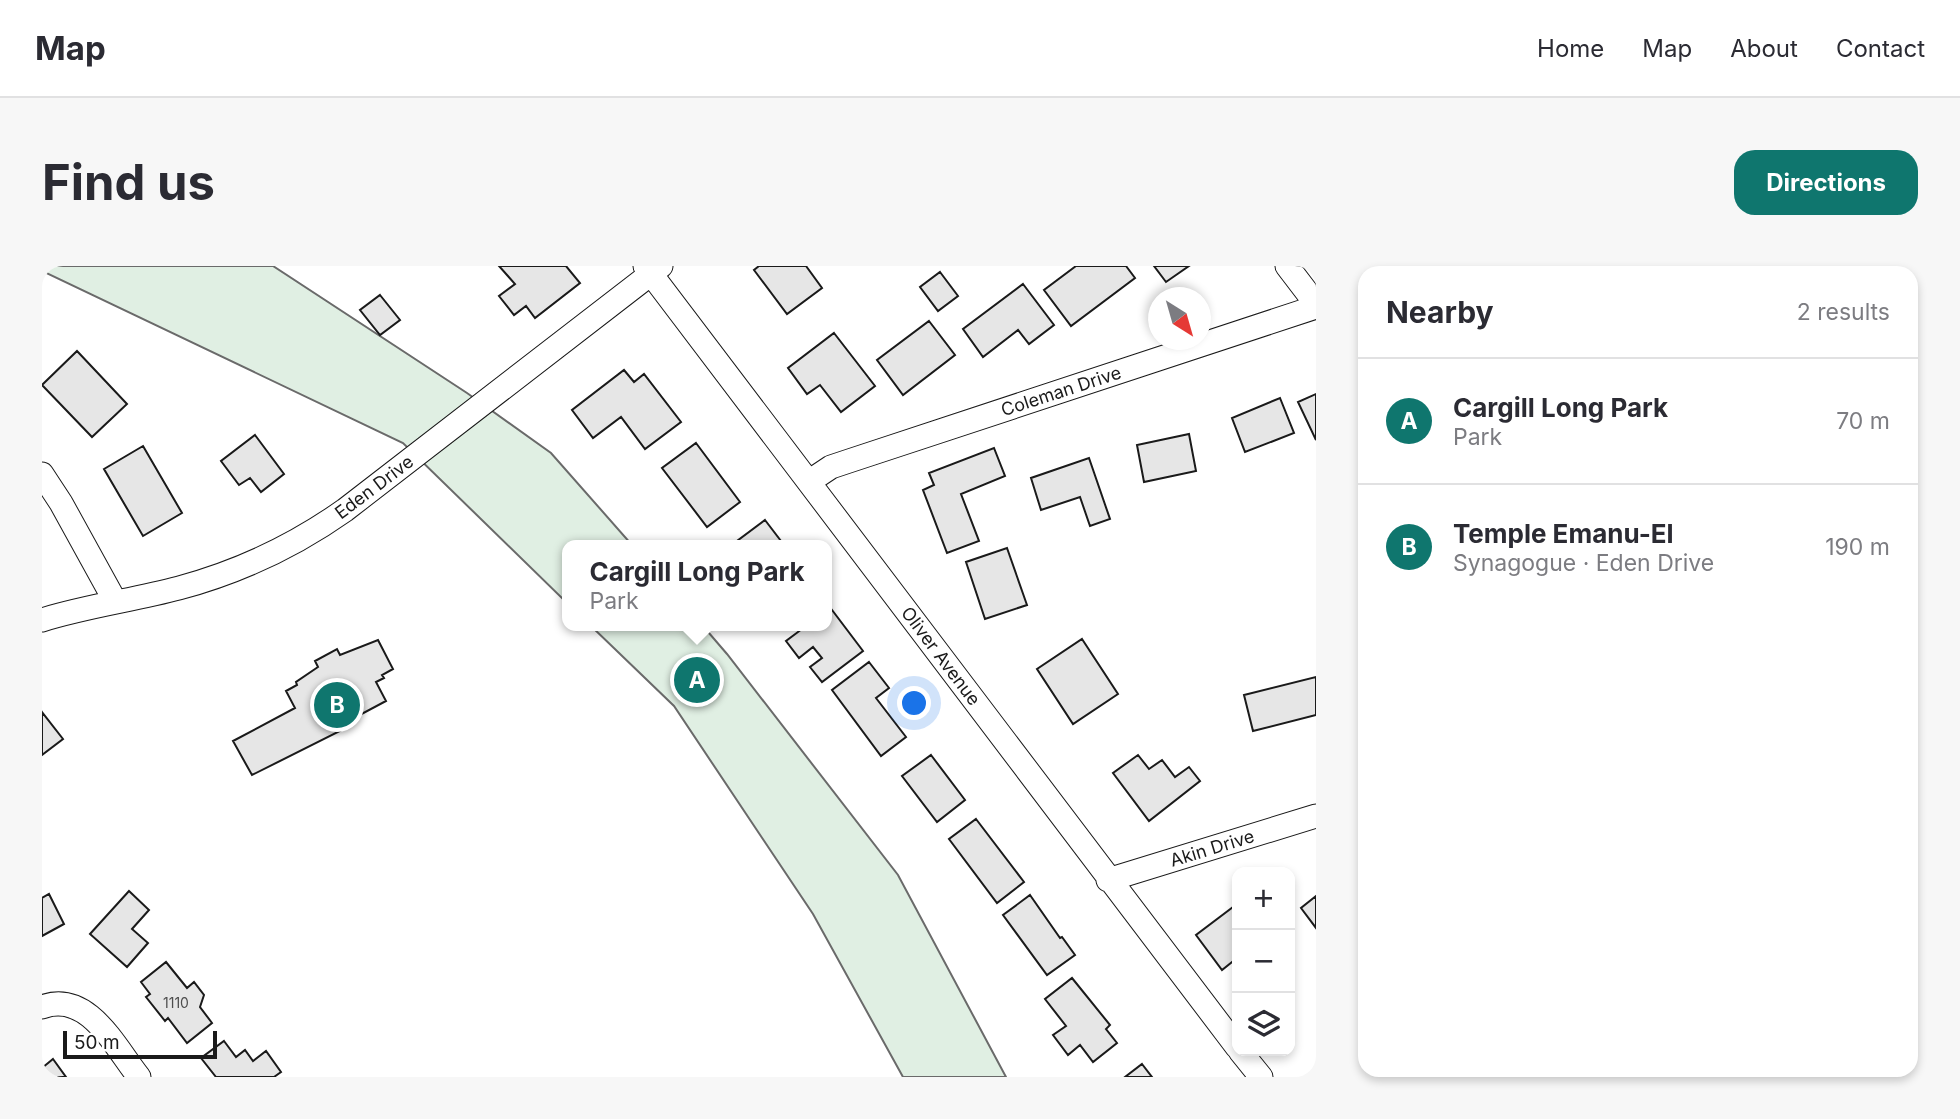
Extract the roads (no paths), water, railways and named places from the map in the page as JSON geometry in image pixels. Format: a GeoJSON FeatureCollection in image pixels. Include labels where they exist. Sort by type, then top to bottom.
{"type":"FeatureCollection","features":[{"type":"Feature","properties":{"kind":"street"},"geometry":{"type":"LineString","coordinates":[[1287,266],[1316,306]]}},
{"type":"Feature","properties":{"kind":"street","name":"Oliver Avenue"},"geometry":{"type":"LineString","coordinates":[[652,269],[1108,880],[1232,1040]]}},
{"type":"Feature","properties":{"kind":"street","name":"Eden Drive"},"geometry":{"type":"LineString","coordinates":[[42,621],[114,601],[177,589],[230,572],[303,538],[356,502],[652,269]]}},
{"type":"Feature","properties":{"kind":"street","name":"Coleman Drive"},"geometry":{"type":"LineString","coordinates":[[810,481],[831,467],[1316,306]]}},
{"type":"Feature","properties":{"kind":"street"},"geometry":{"type":"LineString","coordinates":[[42,474],[61,503],[114,601]]}},
{"type":"Feature","properties":{"kind":"street","name":"Akin Drive"},"geometry":{"type":"LineString","coordinates":[[1108,880],[1316,816]]}},
{"type":"Feature","properties":{"kind":"street"},"geometry":{"type":"LineString","coordinates":[[42,1007],[56,1003],[82,1009],[95,1020],[139,1077]]}},
{"type":"Feature","properties":{"kind":"street","name":"Oliver Avenue"},"geometry":{"type":"LineString","coordinates":[[1244,1056],[1261,1077]]}},
{"type":"Feature","properties":{"kind":"place","name":"Cargill Long Park"},"geometry":{"type":"Point","coordinates":[697,680]}},
{"type":"Feature","properties":{"kind":"place","name":"Temple Emanu-El"},"geometry":{"type":"Point","coordinates":[337,705]}}]}
